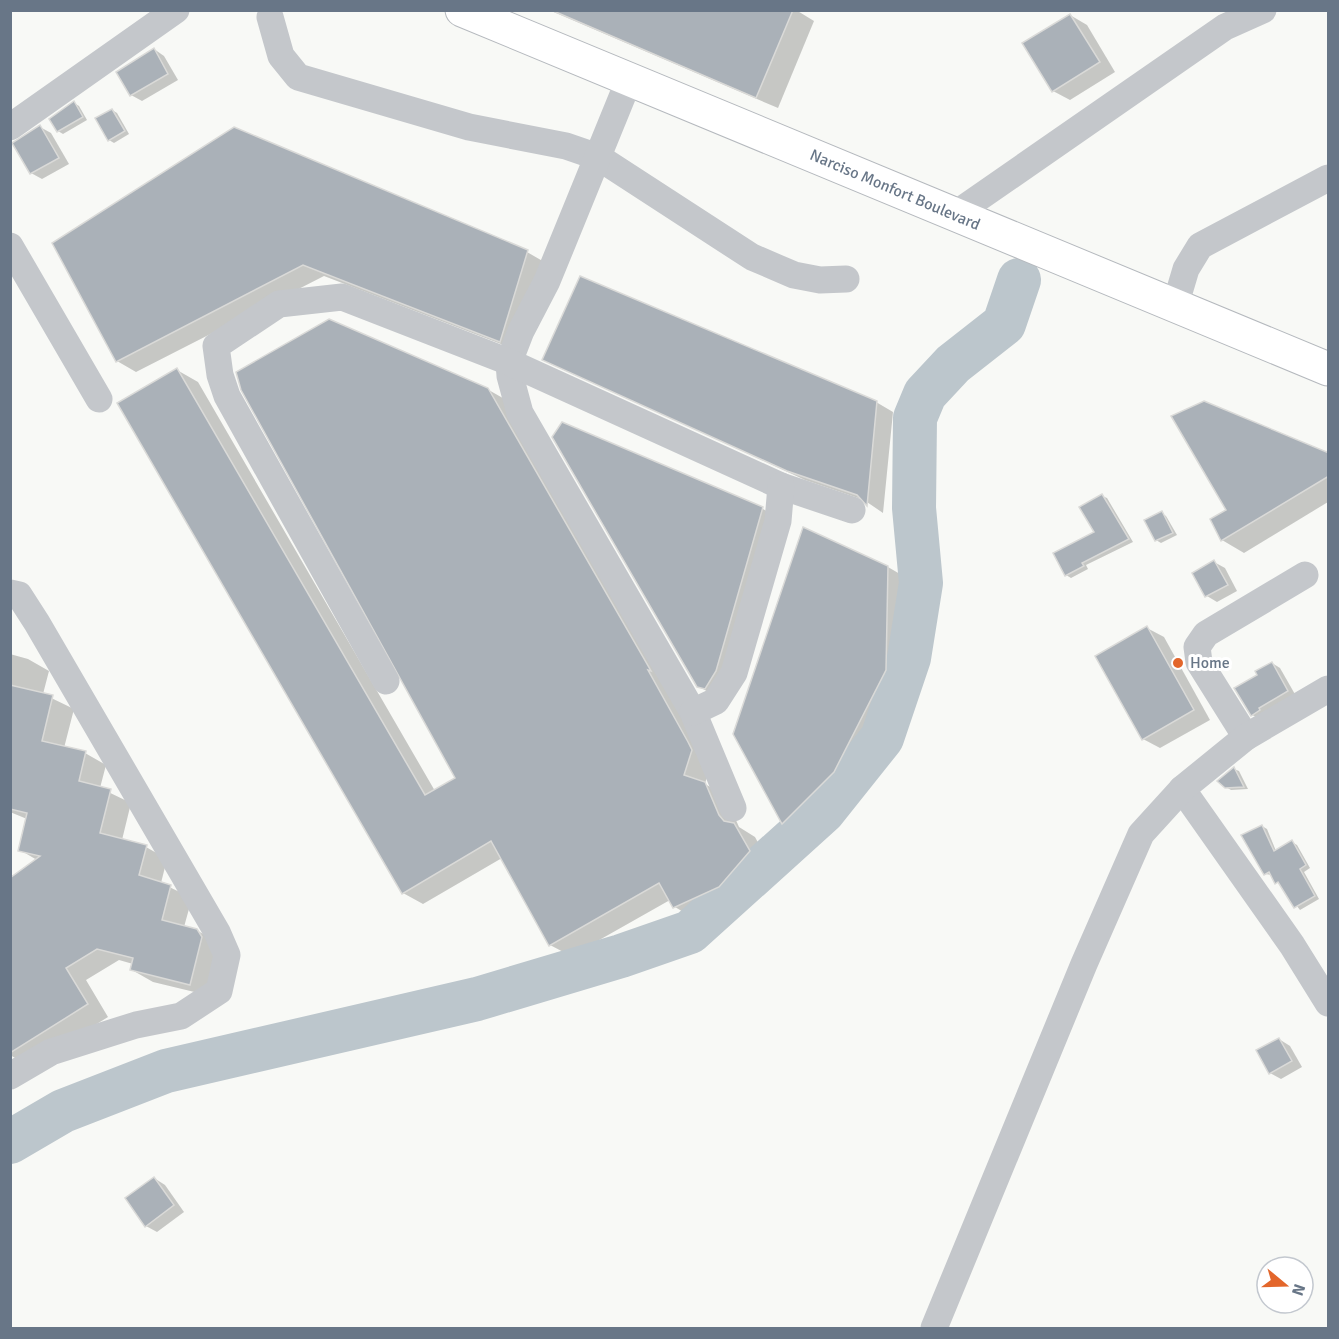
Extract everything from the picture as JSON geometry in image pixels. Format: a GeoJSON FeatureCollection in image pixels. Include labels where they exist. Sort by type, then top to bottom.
{"type":"FeatureCollection","features":[{"type":"Feature","properties":{"kind":"main road","name":"Narciso Monfort Boulevard"},"geometry":{"type":"LineString","coordinates":[[462,10],[1329,369]]}},
{"type":"Feature","properties":{"kind":"street"},"geometry":{"type":"LineString","coordinates":[[10,126],[176,10]]}},
{"type":"Feature","properties":{"kind":"street"},"geometry":{"type":"LineString","coordinates":[[954,215],[1221,19],[1263,10]]}},
{"type":"Feature","properties":{"kind":"street"},"geometry":{"type":"LineString","coordinates":[[270,17],[281,56],[298,77],[469,127],[566,146],[598,158],[752,256],[794,275],[820,280],[846,279]]}},
{"type":"Feature","properties":{"kind":"street"},"geometry":{"type":"LineString","coordinates":[[629,80],[547,281],[521,331],[509,362],[510,376],[520,413],[693,712],[733,808]]}},
{"type":"Feature","properties":{"kind":"street"},"geometry":{"type":"LineString","coordinates":[[1175,306],[1186,270],[1200,246],[1329,178]]}},
{"type":"Feature","properties":{"kind":"street"},"geometry":{"type":"LineString","coordinates":[[10,246],[99,399]]}},
{"type":"Feature","properties":{"kind":"street"},"geometry":{"type":"LineString","coordinates":[[386,681],[227,396],[220,375],[216,346],[279,304],[342,297],[509,362],[782,486],[852,510]]}},
{"type":"Feature","properties":{"kind":"street"},"geometry":{"type":"LineString","coordinates":[[693,712],[716,701],[734,673],[778,521],[782,486]]}},
{"type":"Feature","properties":{"kind":"street"},"geometry":{"type":"LineString","coordinates":[[1246,737],[1199,662],[1197,647],[1206,634],[1305,575]]}},
{"type":"Feature","properties":{"kind":"street"},"geometry":{"type":"LineString","coordinates":[[10,593],[19,595],[37,623],[217,932],[227,955],[219,991],[181,1016],[136,1024],[51,1052],[10,1076]]}},
{"type":"Feature","properties":{"kind":"street"},"geometry":{"type":"LineString","coordinates":[[934,1329],[1084,964],[1141,834],[1182,789],[1246,737],[1329,689]]}},
{"type":"Feature","properties":{"kind":"street"},"geometry":{"type":"LineString","coordinates":[[1182,789],[1292,945],[1329,1003]]}},
{"type":"Feature","properties":{"kind":"building"},"geometry":{"type":"Polygon","coordinates":[[[551,10],[793,10],[756,98],[551,10]]]}},
{"type":"Feature","properties":{"kind":"building"},"geometry":{"type":"Polygon","coordinates":[[[1070,14],[1100,62],[1052,92],[1022,43],[1070,14]]]}},
{"type":"Feature","properties":{"kind":"building"},"geometry":{"type":"Polygon","coordinates":[[[154,48],[168,74],[130,96],[116,72],[154,48]]]}},
{"type":"Feature","properties":{"kind":"building"},"geometry":{"type":"Polygon","coordinates":[[[74,101],[83,117],[57,132],[49,119],[74,101]]]}},
{"type":"Feature","properties":{"kind":"building"},"geometry":{"type":"Polygon","coordinates":[[[112,109],[125,131],[108,141],[95,118],[112,109]]]}},
{"type":"Feature","properties":{"kind":"building"},"geometry":{"type":"Polygon","coordinates":[[[40,125],[59,158],[30,174],[12,143],[40,125]]]}},
{"type":"Feature","properties":{"kind":"building"},"geometry":{"type":"Polygon","coordinates":[[[234,127],[528,250],[500,342],[303,265],[116,362],[52,243],[234,127]]]}},
{"type":"Feature","properties":{"kind":"building"},"geometry":{"type":"Polygon","coordinates":[[[580,276],[877,401],[867,506],[857,495],[787,471],[542,360],[580,276]]]}},
{"type":"Feature","properties":{"kind":"building"},"geometry":{"type":"Polygon","coordinates":[[[329,319],[488,388],[651,671],[648,670],[688,742],[692,750],[684,775],[705,782],[719,815],[724,821],[734,823],[750,851],[719,887],[673,908],[659,883],[549,946],[491,841],[402,894],[117,403],[177,368],[425,795],[455,778],[241,390],[236,372],[329,319]]]}},
{"type":"Feature","properties":{"kind":"building"},"geometry":{"type":"Polygon","coordinates":[[[1204,401],[1329,453],[1329,476],[1221,541],[1210,519],[1226,510],[1171,416],[1204,401]]]}},
{"type":"Feature","properties":{"kind":"building"},"geometry":{"type":"Polygon","coordinates":[[[562,422],[763,507],[716,671],[705,689],[697,687],[552,437],[562,422]]]}},
{"type":"Feature","properties":{"kind":"building"},"geometry":{"type":"Polygon","coordinates":[[[1102,494],[1129,539],[1082,563],[1084,566],[1065,576],[1053,553],[1094,532],[1079,507],[1102,494]]]}},
{"type":"Feature","properties":{"kind":"building"},"geometry":{"type":"Polygon","coordinates":[[[1162,511],[1173,533],[1155,541],[1144,520],[1162,511]]]}},
{"type":"Feature","properties":{"kind":"building"},"geometry":{"type":"Polygon","coordinates":[[[803,527],[888,566],[886,670],[834,772],[782,824],[733,734],[803,527]]]}},
{"type":"Feature","properties":{"kind":"building"},"geometry":{"type":"Polygon","coordinates":[[[1214,560],[1228,585],[1205,597],[1192,573],[1214,560]]]}},
{"type":"Feature","properties":{"kind":"building"},"geometry":{"type":"Polygon","coordinates":[[[1147,626],[1194,710],[1142,740],[1095,656],[1147,626]]]}},
{"type":"Feature","properties":{"kind":"building"},"geometry":{"type":"Polygon","coordinates":[[[1272,662],[1288,691],[1259,708],[1260,710],[1251,716],[1234,688],[1257,675],[1255,671],[1272,662]]]}},
{"type":"Feature","properties":{"kind":"building"},"geometry":{"type":"Polygon","coordinates":[[[10,685],[53,695],[42,741],[86,751],[79,781],[111,789],[100,833],[147,845],[139,875],[171,885],[162,920],[197,929],[202,937],[190,985],[130,970],[133,958],[97,949],[66,968],[88,1004],[10,1053],[10,878],[40,856],[18,851],[27,813],[10,809],[10,685]]]}},
{"type":"Feature","properties":{"kind":"building"},"geometry":{"type":"Polygon","coordinates":[[[1234,767],[1244,787],[1225,788],[1217,781],[1234,767]]]}},
{"type":"Feature","properties":{"kind":"building"},"geometry":{"type":"Polygon","coordinates":[[[1262,825],[1274,851],[1292,840],[1306,865],[1300,869],[1315,896],[1294,908],[1278,882],[1275,884],[1269,872],[1264,875],[1241,835],[1262,825]]]}},
{"type":"Feature","properties":{"kind":"building"},"geometry":{"type":"Polygon","coordinates":[[[1279,1038],[1292,1061],[1269,1074],[1256,1050],[1279,1038]]]}},
{"type":"Feature","properties":{"kind":"building"},"geometry":{"type":"Polygon","coordinates":[[[154,1177],[174,1205],[145,1227],[125,1198],[154,1177]]]}},
{"type":"Feature","properties":{"kind":"waterway"},"geometry":{"type":"LineString","coordinates":[[10,1142],[63,1111],[166,1071],[477,999],[621,956],[690,932],[823,812],[882,738],[909,658],[921,583],[914,508],[915,418],[925,394],[953,364],[1004,324],[1019,280]]}},
{"type":"Feature","properties":{"kind":"place","name":"Home"},"geometry":{"type":"Point","coordinates":[1178,663]}}]}
